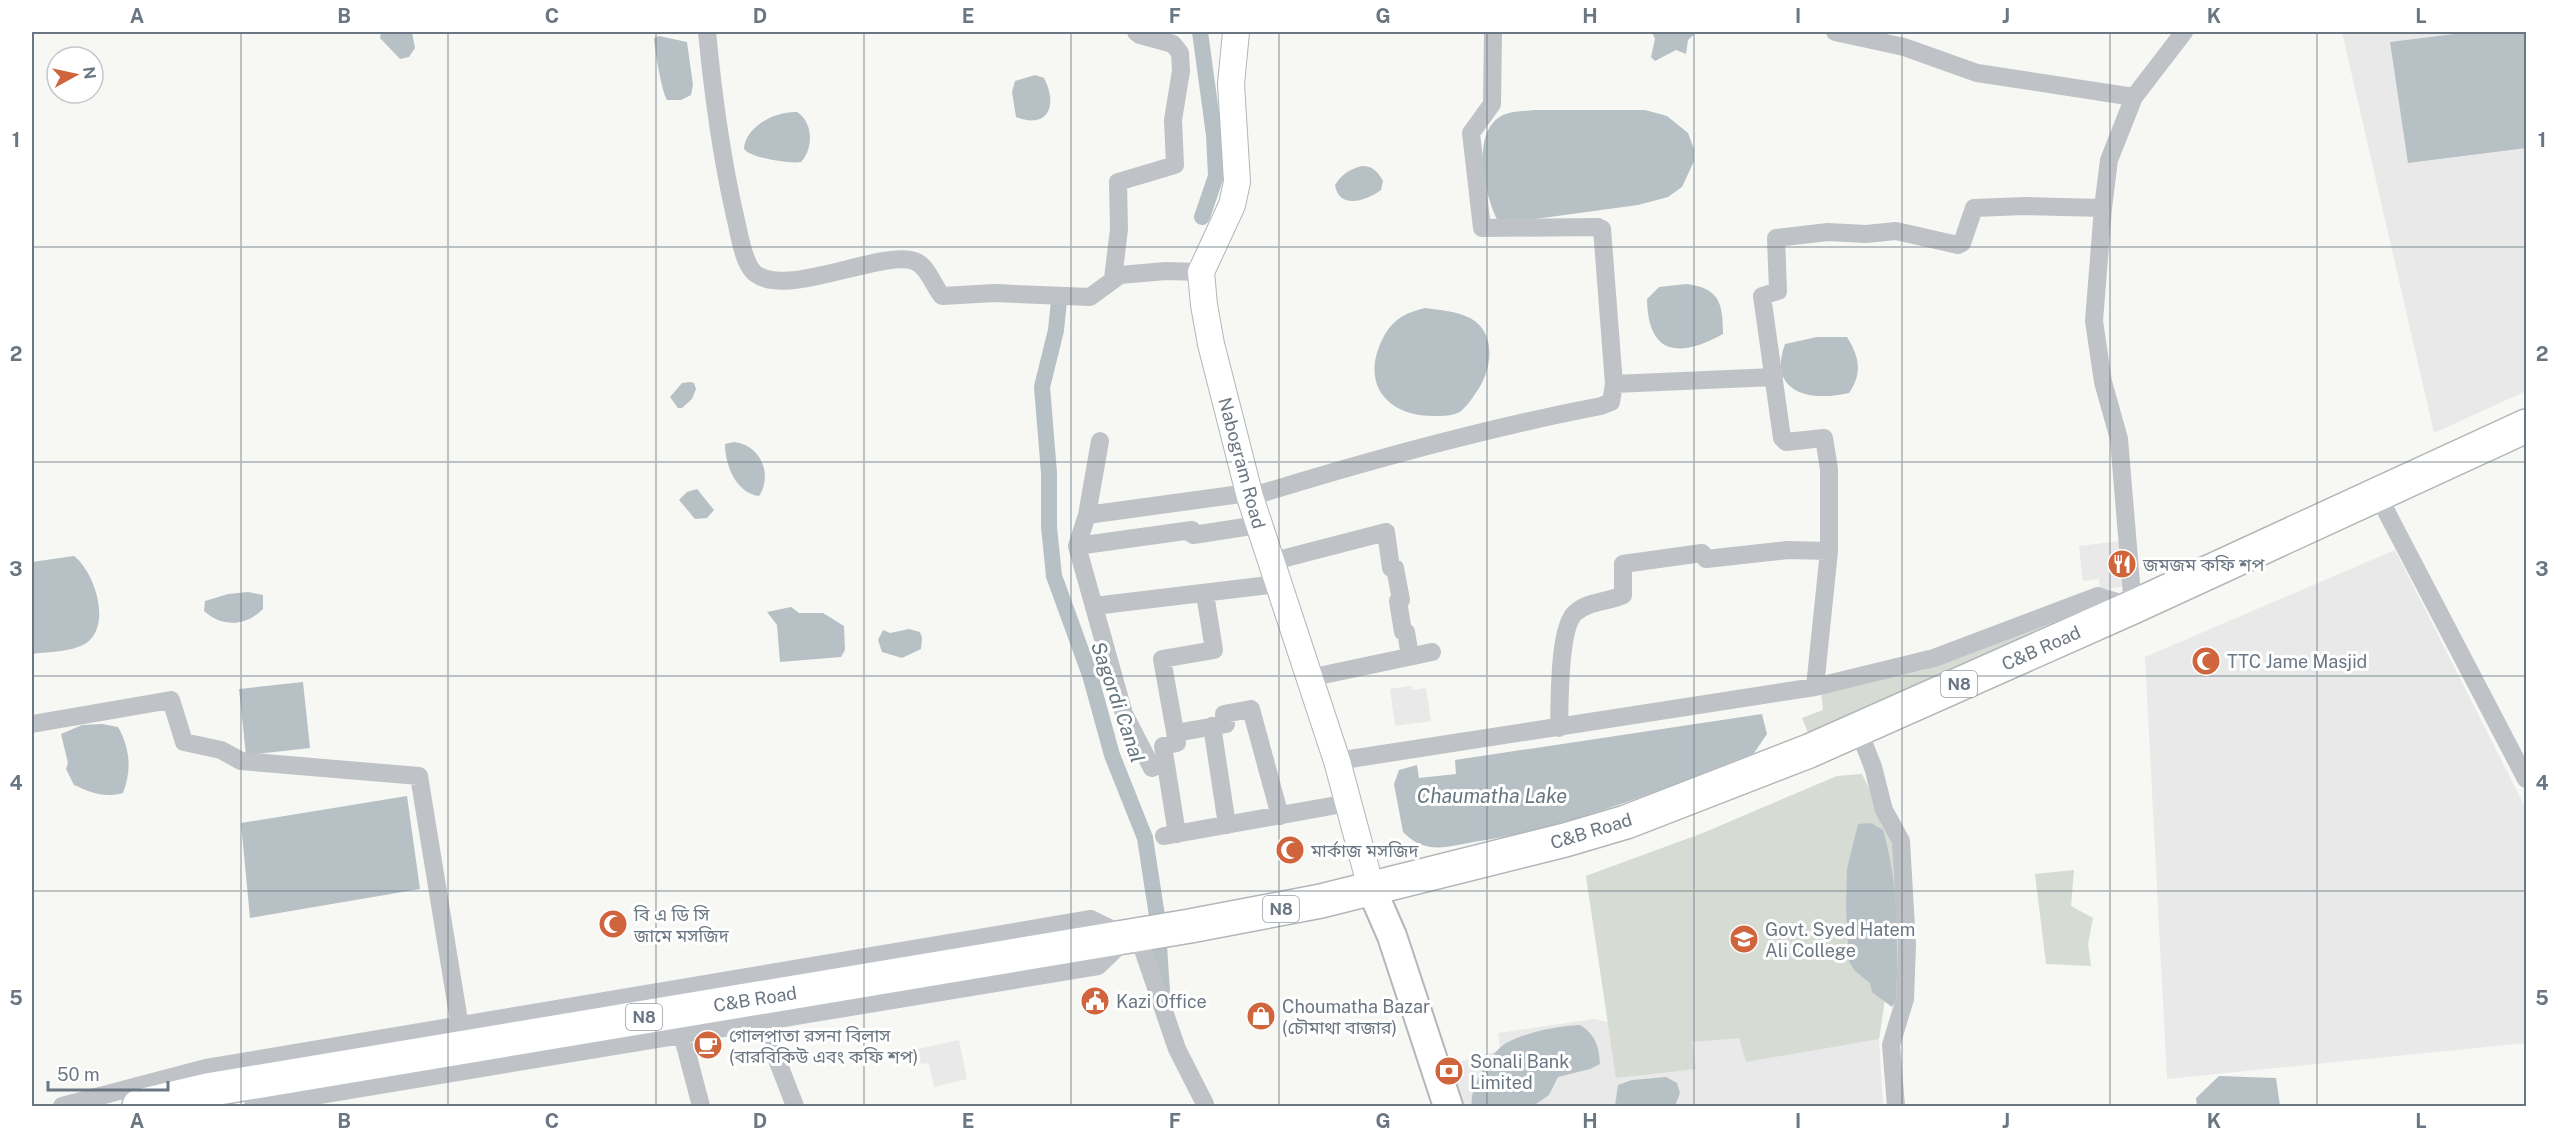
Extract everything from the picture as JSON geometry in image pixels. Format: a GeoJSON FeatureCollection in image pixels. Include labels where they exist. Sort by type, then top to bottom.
{"type":"FeatureCollection","features":[{"type":"Feature","properties":{"kind":"highway","name":"C&B Road"},"geometry":{"type":"LineString","coordinates":[[139,1107],[207,1090],[1190,926],[1321,901],[1565,840],[1626,822],[1809,751],[2133,607],[2526,426]]}},
{"type":"Feature","properties":{"kind":"highway","name":"C&B Road"},"geometry":{"type":"LineString","coordinates":[[1371,888],[1568,858],[1635,838],[1864,744],[2141,624],[2526,447]]}},
{"type":"Feature","properties":{"kind":"main road"},"geometry":{"type":"LineString","coordinates":[[1201,272],[1232,205],[1237,182],[1231,84],[1236,32]]}},
{"type":"Feature","properties":{"kind":"main road","name":"Nabogram Road"},"geometry":{"type":"LineString","coordinates":[[1201,272],[1211,344],[1249,495],[1336,761],[1371,888]]}},
{"type":"Feature","properties":{"kind":"main road"},"geometry":{"type":"LineString","coordinates":[[1371,888],[1375,937],[1428,1107]]}},
{"type":"Feature","properties":{"kind":"main road"},"geometry":{"type":"LineString","coordinates":[[1371,888],[1392,936],[1448,1107]]}},
{"type":"Feature","properties":{"kind":"street"},"geometry":{"type":"LineString","coordinates":[[707,32],[722,160],[736,223],[751,269],[766,280],[796,280],[883,262],[913,260],[923,266],[942,296],[995,293],[1090,297],[1120,275],[1166,271],[1201,272]]}},
{"type":"Feature","properties":{"kind":"street"},"geometry":{"type":"LineString","coordinates":[[1113,279],[1119,229],[1119,182],[1175,165],[1173,120],[1181,71],[1180,53],[1173,44],[1136,32]]}},
{"type":"Feature","properties":{"kind":"street"},"geometry":{"type":"LineString","coordinates":[[1087,514],[1249,495],[1408,449],[1512,423],[1601,406],[1611,402],[1614,384],[1602,229],[1482,228],[1472,133],[1492,104],[1493,32]]}},
{"type":"Feature","properties":{"kind":"street"},"geometry":{"type":"LineString","coordinates":[[1835,32],[1904,47],[1977,73],[2134,97]]}},
{"type":"Feature","properties":{"kind":"street"},"geometry":{"type":"LineString","coordinates":[[1336,761],[1815,687],[1934,657],[2098,596],[2133,607],[2119,440],[2103,382],[2094,321],[2103,208],[2109,160],[2134,97],[2184,32]]}},
{"type":"Feature","properties":{"kind":"street"},"geometry":{"type":"LineString","coordinates":[[1815,687],[1829,551],[1829,469],[1822,437],[1783,441],[1762,296],[1778,291],[1776,238],[1828,232],[1866,234],[1896,231],[1958,245],[1962,243],[1974,208],[2025,206],[2103,208]]}},
{"type":"Feature","properties":{"kind":"street"},"geometry":{"type":"LineString","coordinates":[[1614,384],[1774,377]]}},
{"type":"Feature","properties":{"kind":"street"},"geometry":{"type":"LineString","coordinates":[[1100,441],[1087,514],[1077,546],[1125,714],[1152,768]]}},
{"type":"Feature","properties":{"kind":"street"},"geometry":{"type":"LineString","coordinates":[[2386,511],[2526,779]]}},
{"type":"Feature","properties":{"kind":"street"},"geometry":{"type":"LineString","coordinates":[[1077,546],[1192,530],[1192,535],[1258,525]]}},
{"type":"Feature","properties":{"kind":"street"},"geometry":{"type":"LineString","coordinates":[[1094,606],[1206,594],[1274,573],[1386,532],[1390,568],[1395,568],[1401,601],[1398,602],[1403,632],[1406,632],[1410,656]]}},
{"type":"Feature","properties":{"kind":"street"},"geometry":{"type":"LineString","coordinates":[[1559,728],[1564,640],[1568,622],[1574,613],[1586,605],[1623,595],[1623,564],[1702,553],[1706,559],[1788,550],[1829,551]]}},
{"type":"Feature","properties":{"kind":"street"},"geometry":{"type":"LineString","coordinates":[[1206,594],[1214,650],[1162,659],[1177,743],[1163,746],[1171,835],[1348,803]]}},
{"type":"Feature","properties":{"kind":"street"},"geometry":{"type":"LineString","coordinates":[[1309,678],[1432,652]]}},
{"type":"Feature","properties":{"kind":"street"},"geometry":{"type":"LineString","coordinates":[[32,723],[171,700],[183,742],[221,750],[241,761],[419,776],[460,1027]]}},
{"type":"Feature","properties":{"kind":"street"},"geometry":{"type":"LineString","coordinates":[[1176,733],[1226,724],[1224,714],[1251,710],[1280,816]]}},
{"type":"Feature","properties":{"kind":"street"},"geometry":{"type":"LineString","coordinates":[[1212,726],[1227,825]]}},
{"type":"Feature","properties":{"kind":"street"},"geometry":{"type":"LineString","coordinates":[[1864,744],[1873,767],[1884,810],[1901,841],[1907,945],[1905,999],[1891,1046],[1896,1107]]}},
{"type":"Feature","properties":{"kind":"street"},"geometry":{"type":"LineString","coordinates":[[62,1107],[206,1068],[1091,919],[1139,935]]}},
{"type":"Feature","properties":{"kind":"street"},"geometry":{"type":"LineString","coordinates":[[253,1107],[1098,966],[1139,935]]}},
{"type":"Feature","properties":{"kind":"street"},"geometry":{"type":"LineString","coordinates":[[1139,935],[1177,1049],[1205,1104]]}},
{"type":"Feature","properties":{"kind":"street"},"geometry":{"type":"LineString","coordinates":[[762,1021],[795,1107]]}},
{"type":"Feature","properties":{"kind":"street"},"geometry":{"type":"LineString","coordinates":[[682,1034],[701,1107]]}},
{"type":"Feature","properties":{"kind":"shaded area"},"geometry":{"type":"Polygon","coordinates":[[[2342,32],[2526,32],[2526,391],[2434,433],[2342,32]]]}},
{"type":"Feature","properties":{"kind":"shaded area"},"geometry":{"type":"Polygon","coordinates":[[[2121,541],[2126,586],[2100,590],[2099,579],[2083,581],[2079,546],[2121,541]]]}},
{"type":"Feature","properties":{"kind":"shaded area"},"geometry":{"type":"Polygon","coordinates":[[[2395,550],[2526,809],[2526,1043],[2167,1079],[2145,657],[2395,550]]]}},
{"type":"Feature","properties":{"kind":"shaded area"},"geometry":{"type":"Polygon","coordinates":[[[2098,602],[2107,620],[1813,745],[1802,718],[1823,710],[1821,693],[1924,670],[2098,602]]]}},
{"type":"Feature","properties":{"kind":"shaded area"},"geometry":{"type":"Polygon","coordinates":[[[1411,686],[1412,690],[1426,688],[1431,721],[1395,726],[1390,689],[1411,686]]]}},
{"type":"Feature","properties":{"kind":"shaded area","name":"Govt. Syed Hatem Ali College"},"geometry":{"type":"Polygon","coordinates":[[[1862,774],[1890,964],[1879,1039],[1883,1106],[1456,1106],[1446,1066],[1500,1050],[1498,1033],[1594,1019],[1608,1022],[1586,876],[1703,833],[1837,776],[1862,774]]]}},
{"type":"Feature","properties":{"kind":"shaded area","name":"Govt. Syed Hatem Ali College"},"geometry":{"type":"Polygon","coordinates":[[[1862,774],[1889,829],[1902,885],[1879,1039],[1746,1062],[1739,1038],[1692,1042],[1696,1069],[1616,1078],[1586,876],[1703,833],[1837,776],[1862,774]]]}},
{"type":"Feature","properties":{"kind":"shaded area"},"geometry":{"type":"Polygon","coordinates":[[[2074,870],[2071,906],[2093,918],[2088,944],[2091,966],[2046,964],[2035,874],[2074,870]]]}},
{"type":"Feature","properties":{"kind":"shaded area"},"geometry":{"type":"Polygon","coordinates":[[[959,1040],[967,1079],[934,1087],[929,1063],[921,1064],[917,1049],[959,1040]]]}},
{"type":"Feature","properties":{"kind":"water"},"geometry":{"type":"Polygon","coordinates":[[[381,32],[412,32],[415,48],[409,57],[400,59],[380,38],[381,32]]]}},
{"type":"Feature","properties":{"kind":"water"},"geometry":{"type":"Polygon","coordinates":[[[1652,32],[1697,32],[1688,40],[1686,54],[1676,50],[1655,61],[1651,57],[1655,39],[1652,32]]]}},
{"type":"Feature","properties":{"kind":"water"},"geometry":{"type":"Polygon","coordinates":[[[2470,32],[2526,32],[2526,148],[2408,163],[2390,42],[2470,32]]]}},
{"type":"Feature","properties":{"kind":"water"},"geometry":{"type":"Polygon","coordinates":[[[659,36],[687,42],[693,85],[691,95],[681,100],[667,100],[665,95],[654,38],[659,36]]]}},
{"type":"Feature","properties":{"kind":"water"},"geometry":{"type":"Polygon","coordinates":[[[1035,75],[1044,78],[1048,88],[1050,105],[1048,112],[1036,120],[1016,117],[1012,92],[1015,81],[1035,75]]]}},
{"type":"Feature","properties":{"kind":"water"},"geometry":{"type":"Polygon","coordinates":[[[1535,110],[1645,110],[1667,116],[1688,133],[1694,149],[1694,161],[1682,187],[1668,197],[1638,205],[1506,223],[1498,221],[1488,196],[1485,180],[1483,149],[1486,135],[1493,123],[1503,115],[1535,110]]]}},
{"type":"Feature","properties":{"kind":"water"},"geometry":{"type":"Polygon","coordinates":[[[797,112],[806,122],[810,136],[808,150],[801,162],[771,160],[744,149],[750,133],[763,121],[780,114],[797,112]]]}},
{"type":"Feature","properties":{"kind":"water"},"geometry":{"type":"Polygon","coordinates":[[[1362,166],[1372,168],[1379,175],[1383,181],[1381,190],[1361,200],[1342,198],[1335,185],[1347,172],[1362,166]]]}},
{"type":"Feature","properties":{"kind":"water"},"geometry":{"type":"Polygon","coordinates":[[[1686,284],[1706,289],[1717,299],[1722,313],[1723,334],[1693,347],[1680,349],[1669,347],[1653,332],[1647,299],[1659,287],[1686,284]]]}},
{"type":"Feature","properties":{"kind":"water"},"geometry":{"type":"Polygon","coordinates":[[[1425,308],[1454,312],[1470,318],[1485,333],[1488,343],[1488,364],[1481,385],[1467,405],[1455,414],[1434,416],[1403,410],[1382,394],[1376,382],[1377,354],[1387,331],[1400,318],[1425,308]]]}},
{"type":"Feature","properties":{"kind":"water"},"geometry":{"type":"Polygon","coordinates":[[[1817,337],[1847,337],[1851,344],[1857,358],[1858,372],[1849,393],[1820,396],[1807,394],[1787,383],[1782,374],[1781,361],[1785,344],[1817,337]]]}},
{"type":"Feature","properties":{"kind":"water"},"geometry":{"type":"Polygon","coordinates":[[[682,383],[694,383],[696,389],[692,399],[682,408],[678,408],[670,397],[682,383]]]}},
{"type":"Feature","properties":{"kind":"water"},"geometry":{"type":"Polygon","coordinates":[[[734,442],[751,449],[762,462],[765,479],[759,496],[744,490],[733,477],[727,461],[725,444],[734,442]]]}},
{"type":"Feature","properties":{"kind":"water"},"geometry":{"type":"Polygon","coordinates":[[[697,489],[714,510],[707,518],[695,519],[679,500],[687,492],[697,489]]]}},
{"type":"Feature","properties":{"kind":"water"},"geometry":{"type":"Polygon","coordinates":[[[74,556],[90,576],[95,590],[99,618],[96,630],[89,640],[78,647],[32,654],[32,562],[74,556]]]}},
{"type":"Feature","properties":{"kind":"water"},"geometry":{"type":"Polygon","coordinates":[[[248,592],[263,595],[263,609],[249,619],[242,622],[227,622],[204,611],[205,601],[228,594],[248,592]]]}},
{"type":"Feature","properties":{"kind":"water"},"geometry":{"type":"Polygon","coordinates":[[[791,607],[799,613],[823,613],[844,626],[845,650],[841,657],[780,662],[777,625],[767,612],[791,607]]]}},
{"type":"Feature","properties":{"kind":"water"},"geometry":{"type":"Polygon","coordinates":[[[909,629],[920,632],[921,649],[902,658],[882,652],[878,640],[883,630],[890,633],[909,629]]]}},
{"type":"Feature","properties":{"kind":"water"},"geometry":{"type":"Polygon","coordinates":[[[303,682],[310,748],[246,755],[239,689],[303,682]]]}},
{"type":"Feature","properties":{"kind":"water","name":"Chaumatha Lake"},"geometry":{"type":"Polygon","coordinates":[[[1762,714],[1767,734],[1754,753],[1585,816],[1551,826],[1455,846],[1422,845],[1403,832],[1394,784],[1399,770],[1417,765],[1419,778],[1456,774],[1455,760],[1762,714]]]}},
{"type":"Feature","properties":{"kind":"water"},"geometry":{"type":"Polygon","coordinates":[[[102,724],[118,727],[125,743],[129,768],[123,793],[104,795],[80,788],[74,785],[66,769],[68,763],[61,734],[82,725],[102,724]]]}},
{"type":"Feature","properties":{"kind":"water"},"geometry":{"type":"Polygon","coordinates":[[[407,796],[420,889],[250,918],[241,823],[407,796]]]}},
{"type":"Feature","properties":{"kind":"water"},"geometry":{"type":"Polygon","coordinates":[[[1871,823],[1883,830],[1895,893],[1897,979],[1896,1000],[1892,1007],[1872,992],[1870,983],[1855,971],[1849,962],[1846,910],[1847,869],[1858,824],[1871,823]]]}},
{"type":"Feature","properties":{"kind":"water"},"geometry":{"type":"Polygon","coordinates":[[[1580,1025],[1595,1041],[1600,1064],[1590,1069],[1558,1077],[1549,1095],[1533,1106],[1472,1106],[1477,1081],[1500,1047],[1542,1030],[1580,1025]]]}},
{"type":"Feature","properties":{"kind":"water"},"geometry":{"type":"Polygon","coordinates":[[[2219,1076],[2276,1078],[2280,1106],[2197,1106],[2196,1098],[2219,1076]]]}},
{"type":"Feature","properties":{"kind":"water"},"geometry":{"type":"Polygon","coordinates":[[[1666,1077],[1677,1083],[1680,1093],[1675,1106],[1615,1106],[1618,1085],[1632,1080],[1666,1077]]]}},
{"type":"Feature","properties":{"kind":"waterway"},"geometry":{"type":"LineString","coordinates":[[1200,32],[1214,135],[1216,176],[1202,217]]}},
{"type":"Feature","properties":{"kind":"waterway","name":"Sagordi Canal"},"geometry":{"type":"LineString","coordinates":[[1059,301],[1056,330],[1042,387],[1049,473],[1049,527],[1054,576],[1090,675],[1112,755],[1145,838],[1157,916],[1162,991]]}},
{"type":"Feature","properties":{"kind":"place","name":"জমজম কফি শপ"},"geometry":{"type":"Point","coordinates":[2122,564]}},
{"type":"Feature","properties":{"kind":"place","name":"TTC Jame Masjid"},"geometry":{"type":"Point","coordinates":[2206,661]}},
{"type":"Feature","properties":{"kind":"place","name":"মার্কাজ মসজিদ"},"geometry":{"type":"Point","coordinates":[1290,850]}},
{"type":"Feature","properties":{"kind":"place","name":"বি এ ডি সি জামে মসজিদ"},"geometry":{"type":"Point","coordinates":[613,924]}},
{"type":"Feature","properties":{"kind":"place","name":"Govt. Syed Hatem Ali College"},"geometry":{"type":"Point","coordinates":[1744,939]}},
{"type":"Feature","properties":{"kind":"place","name":"Kazi Office"},"geometry":{"type":"Point","coordinates":[1095,1001]}},
{"type":"Feature","properties":{"kind":"place","name":"Choumatha Bazar (চৌমাথা বাজার)"},"geometry":{"type":"Point","coordinates":[1261,1016]}},
{"type":"Feature","properties":{"kind":"place","name":"গোলপাতা রসনা বিলাস (বারবিকিউ এবং কফি শপ)"},"geometry":{"type":"Point","coordinates":[708,1045]}},
{"type":"Feature","properties":{"kind":"place","name":"Sonali Bank Limited"},"geometry":{"type":"Point","coordinates":[1449,1071]}}]}
